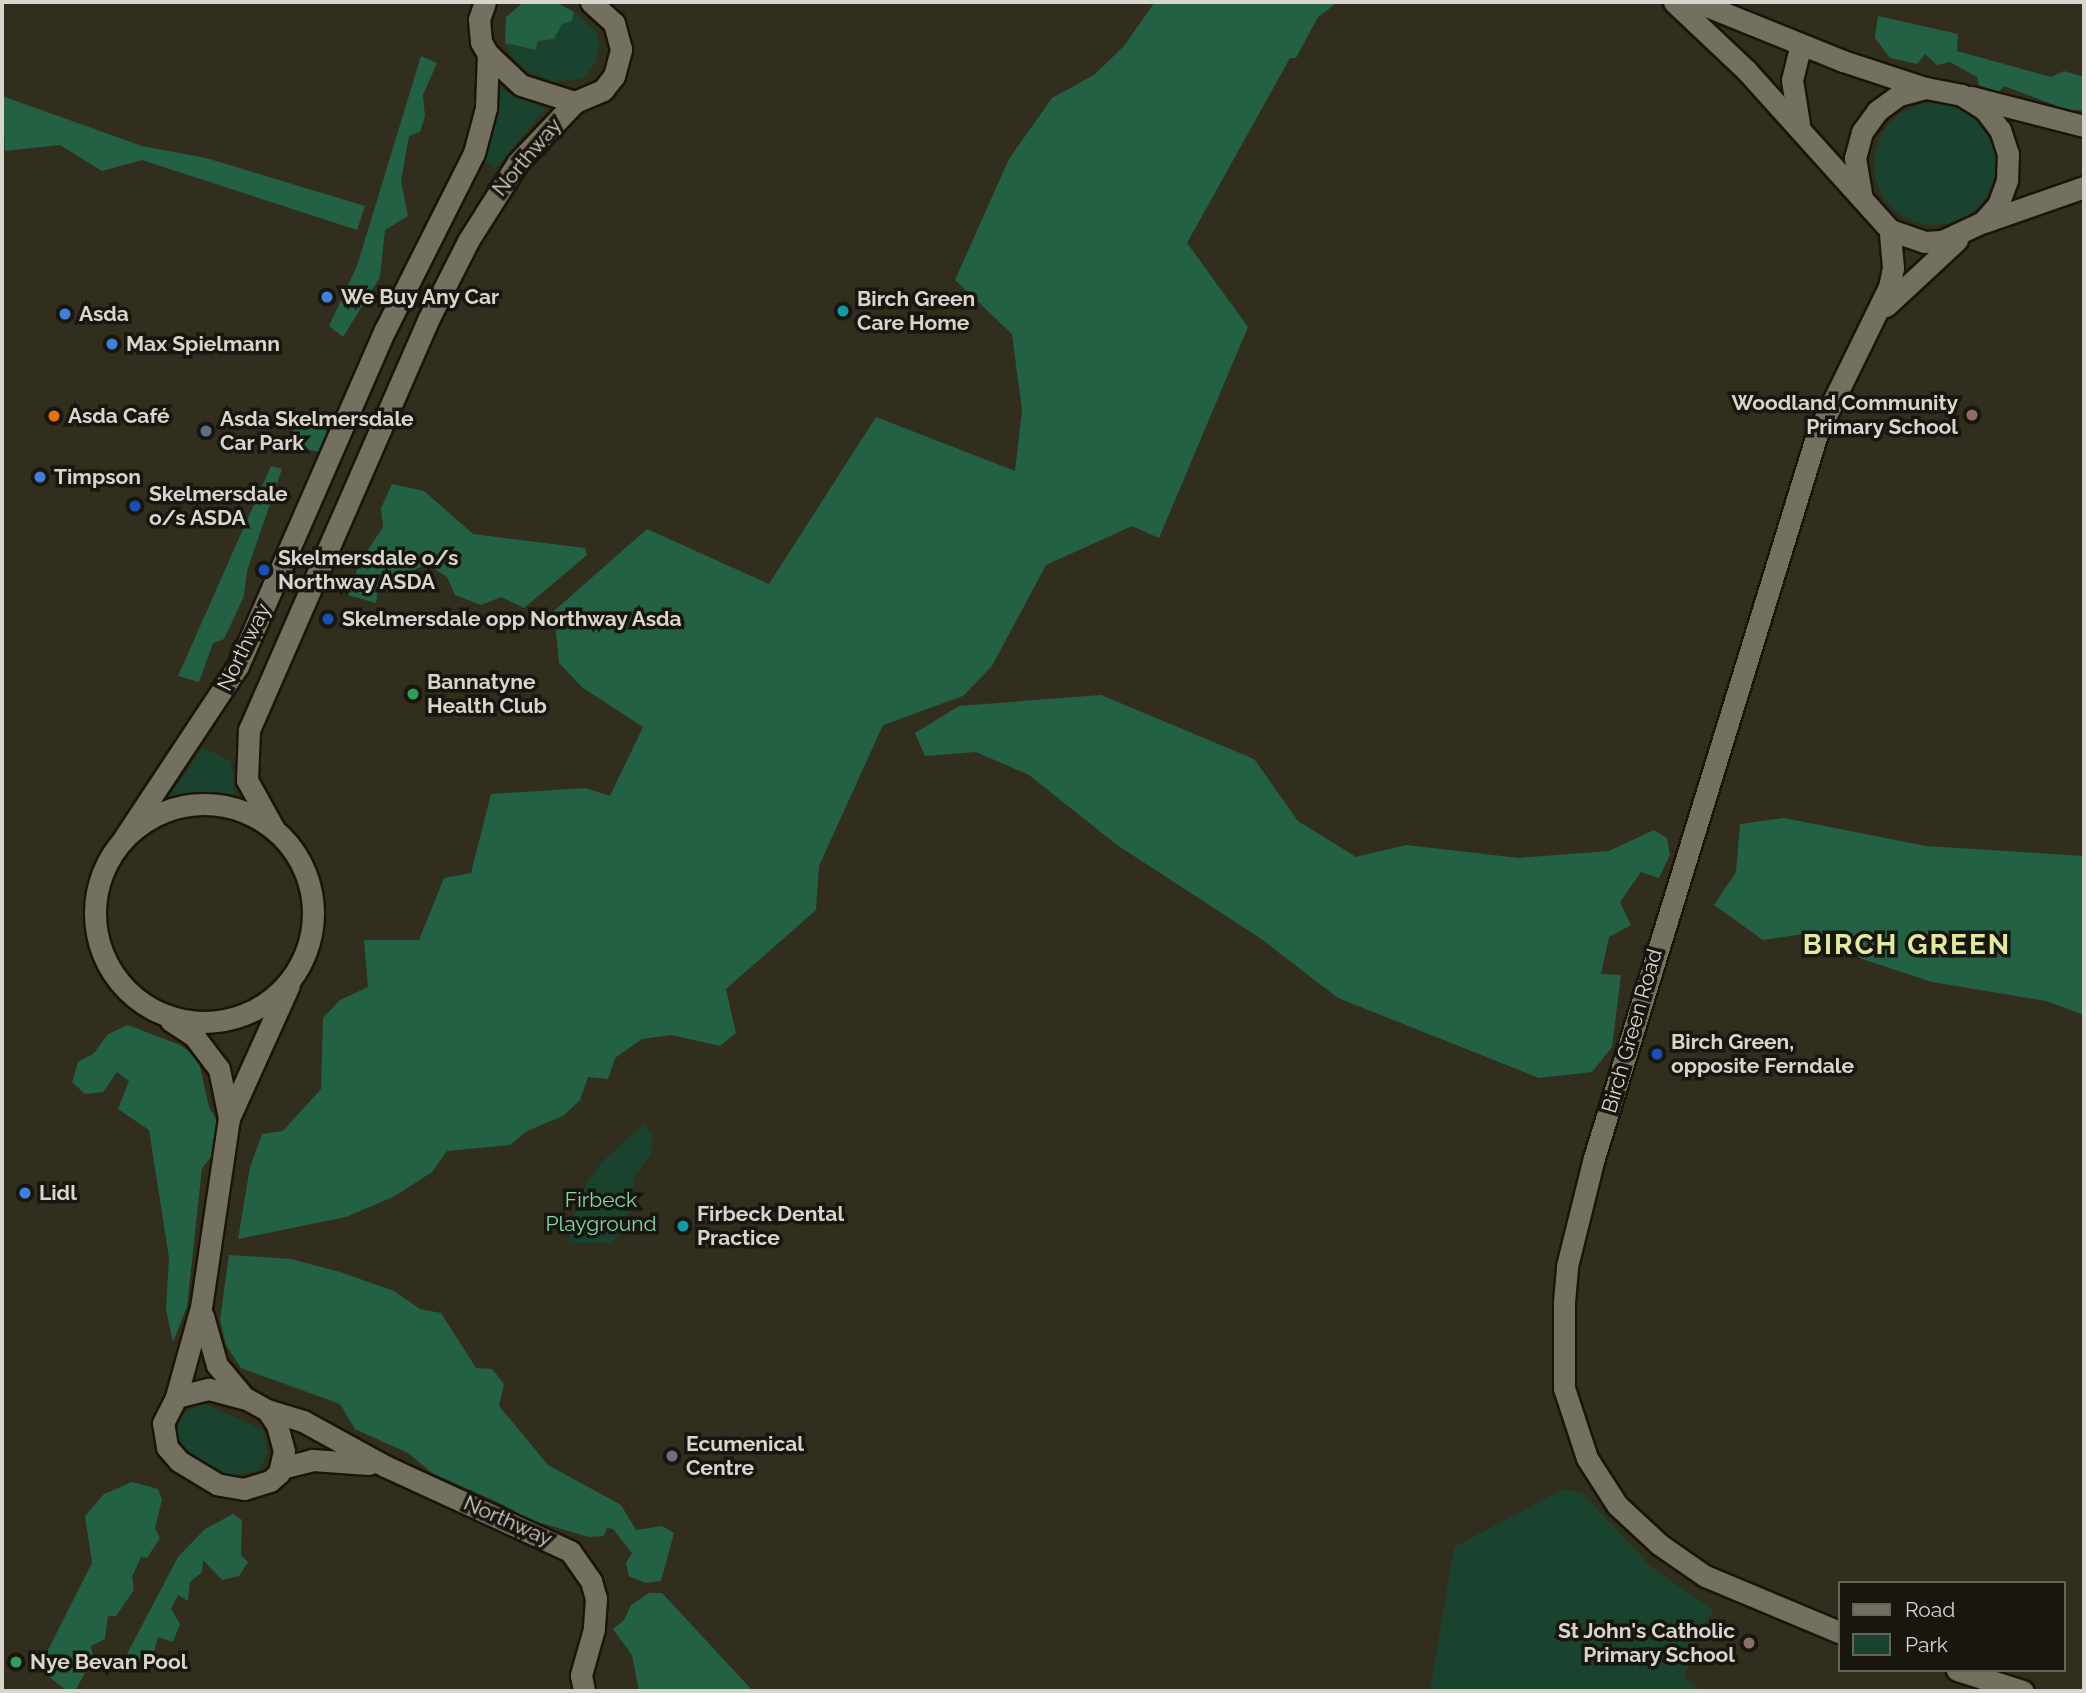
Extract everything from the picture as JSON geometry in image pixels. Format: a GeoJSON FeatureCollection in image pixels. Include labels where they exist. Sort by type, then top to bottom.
{"type":"FeatureCollection","features":[{"type":"Feature","properties":{"kind":"street"},"geometry":{"type":"LineString","coordinates":[[485,2],[479,19],[481,42],[488,54],[521,85],[575,102]]}},
{"type":"Feature","properties":{"kind":"street"},"geometry":{"type":"LineString","coordinates":[[591,2],[614,23]]}},
{"type":"Feature","properties":{"kind":"street"},"geometry":{"type":"LineString","coordinates":[[612,2],[614,23]]}},
{"type":"Feature","properties":{"kind":"street"},"geometry":{"type":"LineString","coordinates":[[1674,2],[1802,132],[1890,230],[1924,242],[1964,235],[1983,222],[1998,205],[2007,180],[2008,154],[1992,119],[1962,95]]}},
{"type":"Feature","properties":{"kind":"street"},"geometry":{"type":"LineString","coordinates":[[1698,2],[1801,45],[1925,89],[1962,95],[2084,126]]}},
{"type":"Feature","properties":{"kind":"street","name":"Northway"},"geometry":{"type":"LineString","coordinates":[[274,829],[247,780],[249,730],[428,320],[468,241],[517,162],[575,102],[593,97],[614,76],[622,37],[614,23]]}},
{"type":"Feature","properties":{"kind":"street"},"geometry":{"type":"LineString","coordinates":[[1801,45],[1791,97],[1802,132]]}},
{"type":"Feature","properties":{"kind":"street","name":"Northway"},"geometry":{"type":"LineString","coordinates":[[124,838],[238,666],[385,330],[474,153],[485,108],[488,54]]}},
{"type":"Feature","properties":{"kind":"street"},"geometry":{"type":"LineString","coordinates":[[1864,202],[1855,158],[1862,132],[1888,103],[1925,89]]}},
{"type":"Feature","properties":{"kind":"street"},"geometry":{"type":"LineString","coordinates":[[1983,222],[2084,187]]}},
{"type":"Feature","properties":{"kind":"street","name":"Birch Green Road"},"geometry":{"type":"LineString","coordinates":[[1838,1632],[1728,1588],[1681,1561],[1644,1530],[1601,1483],[1577,1435],[1564,1388],[1566,1266],[1664,923],[1817,434],[1875,317],[1893,268],[1890,230]]}},
{"type":"Feature","properties":{"kind":"street","name":"Birch Green Road"},"geometry":{"type":"LineString","coordinates":[[1875,317],[1935,257],[1964,235]]}},
{"type":"Feature","properties":{"kind":"street"},"geometry":{"type":"LineString","coordinates":[[176,1397],[209,1389],[247,1399],[267,1410],[283,1437],[281,1468],[270,1481],[244,1489],[217,1484],[189,1468],[167,1447],[164,1436],[163,1423],[176,1397],[201,1304],[229,1118],[309,944],[314,913],[305,872],[296,853],[274,829],[225,806],[197,804],[158,815],[124,838],[108,861],[98,886],[95,914],[98,941],[123,985],[208,1051],[219,1069],[229,1118]]}},
{"type":"Feature","properties":{"kind":"street"},"geometry":{"type":"LineString","coordinates":[[154,1010],[191,1021],[229,1020],[263,1005],[291,979]]}},
{"type":"Feature","properties":{"kind":"street"},"geometry":{"type":"LineString","coordinates":[[201,1304],[216,1365],[247,1399]]}},
{"type":"Feature","properties":{"kind":"street","name":"Northway"},"geometry":{"type":"LineString","coordinates":[[267,1410],[303,1421],[385,1466],[570,1551],[591,1581],[596,1598],[594,1629],[581,1675],[584,1691]]}},
{"type":"Feature","properties":{"kind":"street","name":"Northway"},"geometry":{"type":"LineString","coordinates":[[281,1468],[339,1459],[385,1466]]}},
{"type":"Feature","properties":{"kind":"street"},"geometry":{"type":"LineString","coordinates":[[1963,1672],[2016,1689]]}},
{"type":"Feature","properties":{"kind":"green space"},"geometry":{"type":"Polygon","coordinates":[[[524,2],[556,2],[574,12],[572,21],[562,24],[554,39],[538,41],[535,50],[505,43],[506,17],[524,2]]]}},
{"type":"Feature","properties":{"kind":"green space"},"geometry":{"type":"Polygon","coordinates":[[[1155,2],[1338,2],[1318,17],[1296,58],[1290,58],[1187,243],[1248,327],[1159,538],[1132,526],[1046,565],[992,666],[963,696],[883,725],[819,866],[816,910],[726,989],[736,1033],[720,1046],[671,1035],[642,1039],[615,1058],[608,1079],[588,1077],[580,1100],[563,1116],[527,1131],[510,1145],[447,1151],[432,1172],[395,1196],[346,1217],[238,1239],[250,1167],[262,1134],[283,1131],[321,1089],[323,1018],[340,1000],[368,987],[364,940],[419,940],[444,878],[471,873],[491,794],[585,788],[610,796],[643,727],[583,688],[559,663],[554,611],[647,529],[769,584],[876,417],[1015,471],[1022,410],[1012,334],[955,280],[1009,159],[1052,98],[1094,75],[1124,46],[1155,2]]]}},
{"type":"Feature","properties":{"kind":"green space"},"geometry":{"type":"Polygon","coordinates":[[[574,12],[595,30],[600,44],[595,64],[583,78],[555,82],[525,70],[513,59],[505,43],[532,51],[538,41],[548,41],[562,23],[572,21],[574,12]]]}},
{"type":"Feature","properties":{"kind":"green space"},"geometry":{"type":"Polygon","coordinates":[[[1878,16],[1958,34],[1957,51],[2051,77],[2064,71],[2084,77],[2084,110],[2068,110],[2004,86],[1998,93],[1979,85],[1977,77],[1950,62],[1937,65],[1925,54],[1917,64],[1890,58],[1875,38],[1878,16]]]}},
{"type":"Feature","properties":{"kind":"green space"},"geometry":{"type":"Polygon","coordinates":[[[421,56],[437,63],[423,95],[425,116],[420,132],[409,136],[401,181],[408,216],[385,230],[380,277],[343,337],[329,326],[357,266],[421,56]]]}},
{"type":"Feature","properties":{"kind":"green space"},"geometry":{"type":"Polygon","coordinates":[[[500,88],[545,109],[496,168],[484,161],[500,88]]]}},
{"type":"Feature","properties":{"kind":"green space"},"geometry":{"type":"Polygon","coordinates":[[[2,96],[142,146],[206,158],[365,206],[357,230],[142,160],[102,171],[60,145],[5,151],[2,96]]]}},
{"type":"Feature","properties":{"kind":"green space"},"geometry":{"type":"Polygon","coordinates":[[[1935,103],[1958,108],[1978,121],[1991,141],[1996,164],[1991,187],[1978,207],[1958,220],[1935,225],[1912,220],[1892,207],[1879,187],[1874,164],[1879,141],[1892,121],[1912,108],[1935,103]]]}},
{"type":"Feature","properties":{"kind":"green space"},"geometry":{"type":"Polygon","coordinates":[[[311,409],[330,437],[323,452],[289,447],[293,429],[311,409]]]}},
{"type":"Feature","properties":{"kind":"green space"},"geometry":{"type":"Polygon","coordinates":[[[271,466],[282,469],[247,571],[244,596],[224,639],[213,643],[199,682],[178,676],[271,466]]]}},
{"type":"Feature","properties":{"kind":"green space"},"geometry":{"type":"Polygon","coordinates":[[[392,484],[424,491],[473,534],[585,548],[587,555],[524,608],[501,597],[481,605],[455,595],[447,577],[427,564],[378,587],[376,603],[348,595],[360,562],[383,527],[381,508],[392,484]]]}},
{"type":"Feature","properties":{"kind":"green space"},"geometry":{"type":"Polygon","coordinates":[[[1101,695],[1254,759],[1298,821],[1356,857],[1406,845],[1519,858],[1609,851],[1654,830],[1667,838],[1670,855],[1659,878],[1641,872],[1620,902],[1631,925],[1609,937],[1601,974],[1621,975],[1612,1047],[1592,1072],[1539,1078],[1338,998],[1260,938],[1117,845],[1029,775],[976,752],[925,756],[915,733],[959,706],[1101,695]]]}},
{"type":"Feature","properties":{"kind":"green space"},"geometry":{"type":"Polygon","coordinates":[[[203,747],[231,762],[235,797],[199,795],[167,800],[203,747]]]}},
{"type":"Feature","properties":{"kind":"green space"},"geometry":{"type":"Polygon","coordinates":[[[1784,818],[1926,846],[2084,856],[2084,1015],[2046,1001],[1932,982],[1862,959],[1842,945],[1804,934],[1763,940],[1714,905],[1736,872],[1740,824],[1784,818]]]}},
{"type":"Feature","properties":{"kind":"green space"},"geometry":{"type":"Polygon","coordinates":[[[128,1025],[180,1045],[198,1058],[209,1107],[217,1121],[212,1156],[202,1168],[187,1307],[173,1342],[166,1310],[169,1258],[149,1130],[118,1109],[129,1081],[117,1072],[103,1092],[85,1094],[72,1082],[78,1062],[94,1053],[108,1034],[128,1025]]]}},
{"type":"Feature","properties":{"kind":"green space","name":"Firbeck Playground"},"geometry":{"type":"Polygon","coordinates":[[[644,1124],[653,1134],[651,1155],[635,1175],[626,1220],[613,1243],[569,1243],[570,1224],[587,1183],[601,1163],[644,1124]]]}},
{"type":"Feature","properties":{"kind":"green space"},"geometry":{"type":"Polygon","coordinates":[[[229,1255],[291,1259],[340,1272],[394,1291],[420,1309],[441,1313],[476,1368],[492,1369],[504,1384],[499,1406],[548,1465],[621,1505],[636,1530],[662,1526],[674,1533],[661,1581],[645,1583],[629,1576],[626,1563],[632,1553],[613,1529],[607,1528],[604,1536],[589,1537],[517,1516],[504,1505],[432,1473],[408,1453],[355,1429],[340,1404],[241,1368],[226,1345],[220,1320],[229,1255]]]}},
{"type":"Feature","properties":{"kind":"green space"},"geometry":{"type":"Polygon","coordinates":[[[203,1403],[263,1430],[268,1453],[258,1471],[230,1476],[182,1449],[176,1430],[180,1417],[203,1403]]]}},
{"type":"Feature","properties":{"kind":"green space"},"geometry":{"type":"Polygon","coordinates":[[[132,1482],[158,1489],[162,1500],[155,1528],[160,1538],[147,1558],[141,1557],[132,1577],[134,1590],[116,1616],[108,1616],[105,1639],[91,1646],[95,1667],[85,1673],[75,1691],[67,1691],[43,1672],[44,1658],[92,1563],[85,1516],[104,1494],[132,1482]]]}},
{"type":"Feature","properties":{"kind":"green space"},"geometry":{"type":"Polygon","coordinates":[[[1564,1489],[1582,1493],[1650,1566],[1713,1610],[1684,1676],[1701,1691],[1430,1691],[1454,1547],[1564,1489]]]}},
{"type":"Feature","properties":{"kind":"green space"},"geometry":{"type":"Polygon","coordinates":[[[233,1514],[242,1520],[241,1555],[248,1562],[239,1576],[222,1580],[203,1560],[202,1572],[190,1582],[188,1601],[178,1595],[171,1609],[180,1624],[173,1642],[158,1637],[153,1655],[117,1673],[178,1557],[205,1529],[233,1514]]]}},
{"type":"Feature","properties":{"kind":"green space"},"geometry":{"type":"Polygon","coordinates":[[[649,1593],[662,1593],[753,1691],[639,1691],[632,1655],[613,1629],[624,1620],[631,1605],[649,1593]]]}},
{"type":"Feature","properties":{"kind":"place","name":"We Buy Any Car"},"geometry":{"type":"Point","coordinates":[327,297]}},
{"type":"Feature","properties":{"kind":"place","name":"Birch Green Care Home"},"geometry":{"type":"Point","coordinates":[843,311]}},
{"type":"Feature","properties":{"kind":"place","name":"Asda"},"geometry":{"type":"Point","coordinates":[65,314]}},
{"type":"Feature","properties":{"kind":"place","name":"Max Spielmann"},"geometry":{"type":"Point","coordinates":[112,344]}},
{"type":"Feature","properties":{"kind":"place","name":"Woodland Community Primary School"},"geometry":{"type":"Point","coordinates":[1972,415]}},
{"type":"Feature","properties":{"kind":"place","name":"Asda Café"},"geometry":{"type":"Point","coordinates":[54,416]}},
{"type":"Feature","properties":{"kind":"place","name":"Asda Skelmersdale Car Park"},"geometry":{"type":"Point","coordinates":[206,431]}},
{"type":"Feature","properties":{"kind":"place","name":"Timpson"},"geometry":{"type":"Point","coordinates":[40,477]}},
{"type":"Feature","properties":{"kind":"place","name":"Skelmersdale o/s ASDA"},"geometry":{"type":"Point","coordinates":[135,506]}},
{"type":"Feature","properties":{"kind":"place","name":"Skelmersdale o/s Northway ASDA"},"geometry":{"type":"Point","coordinates":[264,570]}},
{"type":"Feature","properties":{"kind":"place","name":"Skelmersdale opp Northway Asda"},"geometry":{"type":"Point","coordinates":[328,619]}},
{"type":"Feature","properties":{"kind":"place","name":"Bannatyne Health Club"},"geometry":{"type":"Point","coordinates":[413,694]}},
{"type":"Feature","properties":{"kind":"place","name":"Birch Green, opposite Ferndale"},"geometry":{"type":"Point","coordinates":[1657,1054]}},
{"type":"Feature","properties":{"kind":"place","name":"Lidl"},"geometry":{"type":"Point","coordinates":[25,1193]}},
{"type":"Feature","properties":{"kind":"place","name":"Firbeck Dental Practice"},"geometry":{"type":"Point","coordinates":[683,1226]}},
{"type":"Feature","properties":{"kind":"place","name":"Ecumenical Centre"},"geometry":{"type":"Point","coordinates":[672,1456]}},
{"type":"Feature","properties":{"kind":"place","name":"St John's Catholic Primary School"},"geometry":{"type":"Point","coordinates":[1749,1643]}},
{"type":"Feature","properties":{"kind":"place","name":"Nye Bevan Pool"},"geometry":{"type":"Point","coordinates":[16,1662]}},
{"type":"Feature","properties":{"kind":"district","name":"BIRCH GREEN"},"geometry":{"type":"Point","coordinates":[1907,945]}}]}
